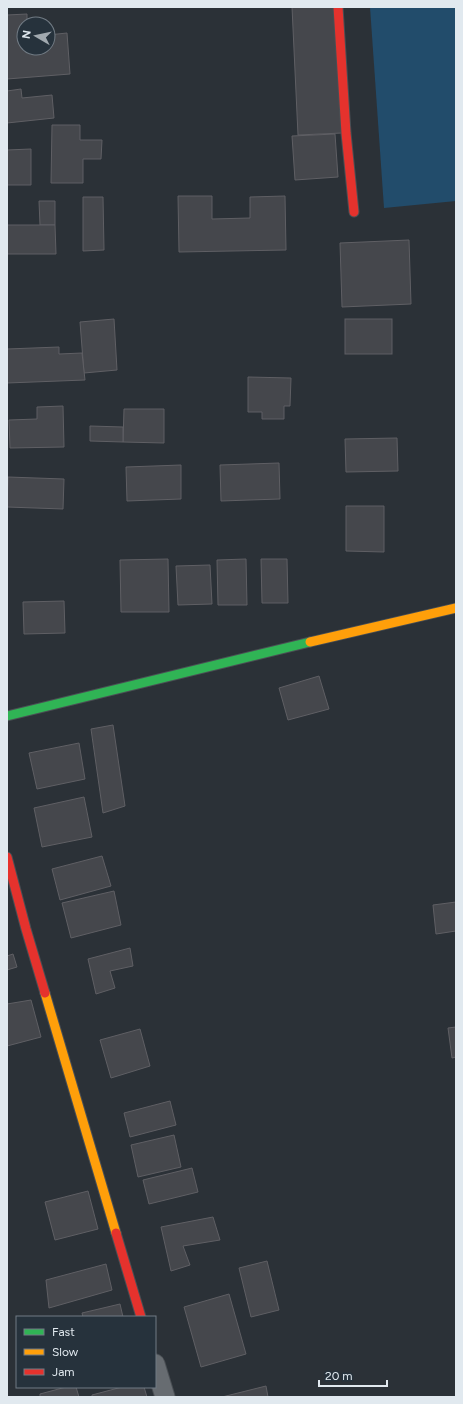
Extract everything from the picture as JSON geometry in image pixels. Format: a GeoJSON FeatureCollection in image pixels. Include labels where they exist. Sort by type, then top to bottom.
{"type":"FeatureCollection","features":[{"type":"Feature","properties":{"kind":"street"},"geometry":{"type":"LineString","coordinates":[[338,7],[346,133],[354,212]]}},
{"type":"Feature","properties":{"kind":"street"},"geometry":{"type":"LineString","coordinates":[[7,716],[358,630],[456,608]]}},
{"type":"Feature","properties":{"kind":"street"},"geometry":{"type":"LineString","coordinates":[[7,857],[26,929],[141,1316]]}},
{"type":"Feature","properties":{"kind":"street"},"geometry":{"type":"LineString","coordinates":[[156,1367],[165,1397]]}},
{"type":"Feature","properties":{"kind":"shaded area"},"geometry":{"type":"Polygon","coordinates":[[[370,7],[456,7],[456,201],[384,208],[370,7]]]}},
{"type":"Feature","properties":{"kind":"building"},"geometry":{"type":"Polygon","coordinates":[[[292,7],[336,7],[342,133],[298,135],[292,7]]]}},
{"type":"Feature","properties":{"kind":"building"},"geometry":{"type":"Polygon","coordinates":[[[27,14],[27,16],[16,16],[16,56],[56,56],[56,34],[67,33],[70,74],[7,79],[7,15],[27,14]]]}},
{"type":"Feature","properties":{"kind":"building"},"geometry":{"type":"Polygon","coordinates":[[[21,89],[22,98],[52,95],[54,118],[7,123],[7,91],[21,89]]]}},
{"type":"Feature","properties":{"kind":"building"},"geometry":{"type":"Polygon","coordinates":[[[52,125],[80,125],[80,140],[102,140],[101,159],[83,159],[83,183],[51,183],[52,125]]]}},
{"type":"Feature","properties":{"kind":"building"},"geometry":{"type":"Polygon","coordinates":[[[335,134],[338,177],[295,180],[292,136],[335,134]]]}},
{"type":"Feature","properties":{"kind":"building"},"geometry":{"type":"Polygon","coordinates":[[[31,149],[31,185],[7,185],[7,150],[31,149]]]}},
{"type":"Feature","properties":{"kind":"building"},"geometry":{"type":"Polygon","coordinates":[[[178,196],[212,196],[212,219],[250,218],[250,197],[285,196],[286,250],[179,252],[178,196]]]}},
{"type":"Feature","properties":{"kind":"building"},"geometry":{"type":"Polygon","coordinates":[[[83,197],[103,197],[104,250],[83,251],[83,197]]]}},
{"type":"Feature","properties":{"kind":"building"},"geometry":{"type":"Polygon","coordinates":[[[39,201],[55,201],[55,225],[40,225],[39,201]]]}},
{"type":"Feature","properties":{"kind":"building"},"geometry":{"type":"Polygon","coordinates":[[[7,225],[55,225],[56,254],[7,254],[7,225]]]}},
{"type":"Feature","properties":{"kind":"building"},"geometry":{"type":"Polygon","coordinates":[[[409,240],[411,304],[342,307],[340,243],[409,240]]]}},
{"type":"Feature","properties":{"kind":"building"},"geometry":{"type":"Polygon","coordinates":[[[114,319],[117,370],[84,373],[80,322],[114,319]]]}},
{"type":"Feature","properties":{"kind":"building"},"geometry":{"type":"Polygon","coordinates":[[[345,319],[392,319],[392,354],[345,354],[345,319]]]}},
{"type":"Feature","properties":{"kind":"building"},"geometry":{"type":"Polygon","coordinates":[[[59,347],[59,354],[82,353],[85,380],[7,383],[7,349],[59,347]]]}},
{"type":"Feature","properties":{"kind":"building"},"geometry":{"type":"Polygon","coordinates":[[[248,377],[291,378],[290,406],[284,406],[284,419],[262,419],[262,412],[248,412],[248,377]]]}},
{"type":"Feature","properties":{"kind":"building"},"geometry":{"type":"Polygon","coordinates":[[[63,406],[64,447],[10,448],[9,420],[37,419],[37,407],[63,406]]]}},
{"type":"Feature","properties":{"kind":"building"},"geometry":{"type":"Polygon","coordinates":[[[124,409],[164,409],[164,443],[123,442],[124,409]]]}},
{"type":"Feature","properties":{"kind":"building"},"geometry":{"type":"Polygon","coordinates":[[[90,426],[123,427],[123,442],[90,441],[90,426]]]}},
{"type":"Feature","properties":{"kind":"building"},"geometry":{"type":"Polygon","coordinates":[[[397,438],[398,471],[346,472],[345,439],[397,438]]]}},
{"type":"Feature","properties":{"kind":"building"},"geometry":{"type":"Polygon","coordinates":[[[279,463],[280,499],[221,501],[220,465],[279,463]]]}},
{"type":"Feature","properties":{"kind":"building"},"geometry":{"type":"Polygon","coordinates":[[[181,465],[181,499],[127,501],[126,467],[181,465]]]}},
{"type":"Feature","properties":{"kind":"building"},"geometry":{"type":"Polygon","coordinates":[[[8,477],[64,479],[63,509],[7,507],[8,477]]]}},
{"type":"Feature","properties":{"kind":"building"},"geometry":{"type":"Polygon","coordinates":[[[346,506],[384,506],[384,552],[346,551],[346,506]]]}},
{"type":"Feature","properties":{"kind":"building"},"geometry":{"type":"Polygon","coordinates":[[[168,559],[169,612],[121,612],[120,560],[168,559]]]}},
{"type":"Feature","properties":{"kind":"building"},"geometry":{"type":"Polygon","coordinates":[[[246,559],[247,605],[218,605],[217,560],[246,559]]]}},
{"type":"Feature","properties":{"kind":"building"},"geometry":{"type":"Polygon","coordinates":[[[261,559],[287,559],[288,603],[262,603],[261,559]]]}},
{"type":"Feature","properties":{"kind":"building"},"geometry":{"type":"Polygon","coordinates":[[[210,565],[212,604],[178,605],[176,566],[210,565]]]}},
{"type":"Feature","properties":{"kind":"building"},"geometry":{"type":"Polygon","coordinates":[[[64,601],[65,633],[24,634],[23,602],[64,601]]]}},
{"type":"Feature","properties":{"kind":"building"},"geometry":{"type":"Polygon","coordinates":[[[319,676],[329,709],[288,720],[279,688],[319,676]]]}},
{"type":"Feature","properties":{"kind":"building"},"geometry":{"type":"Polygon","coordinates":[[[113,725],[125,806],[103,813],[91,729],[113,725]]]}},
{"type":"Feature","properties":{"kind":"building"},"geometry":{"type":"Polygon","coordinates":[[[79,743],[85,779],[37,789],[29,753],[79,743]]]}},
{"type":"Feature","properties":{"kind":"building"},"geometry":{"type":"Polygon","coordinates":[[[84,797],[92,837],[42,847],[34,808],[84,797]]]}},
{"type":"Feature","properties":{"kind":"building"},"geometry":{"type":"Polygon","coordinates":[[[102,856],[111,886],[60,900],[52,869],[102,856]]]}},
{"type":"Feature","properties":{"kind":"building"},"geometry":{"type":"Polygon","coordinates":[[[114,891],[121,925],[71,938],[62,903],[114,891]]]}},
{"type":"Feature","properties":{"kind":"building"},"geometry":{"type":"Polygon","coordinates":[[[456,902],[456,931],[436,934],[433,905],[456,902]]]}},
{"type":"Feature","properties":{"kind":"building"},"geometry":{"type":"Polygon","coordinates":[[[130,948],[133,966],[110,971],[115,988],[96,994],[88,959],[130,948]]]}},
{"type":"Feature","properties":{"kind":"building"},"geometry":{"type":"Polygon","coordinates":[[[13,954],[17,967],[7,970],[7,956],[13,954]]]}},
{"type":"Feature","properties":{"kind":"building"},"geometry":{"type":"Polygon","coordinates":[[[31,1000],[41,1037],[7,1046],[7,1004],[31,1000]]]}},
{"type":"Feature","properties":{"kind":"building"},"geometry":{"type":"Polygon","coordinates":[[[456,1027],[456,1057],[452,1058],[448,1028],[456,1027]]]}},
{"type":"Feature","properties":{"kind":"building"},"geometry":{"type":"Polygon","coordinates":[[[140,1029],[150,1066],[111,1078],[100,1040],[140,1029]]]}},
{"type":"Feature","properties":{"kind":"building"},"geometry":{"type":"Polygon","coordinates":[[[170,1101],[176,1125],[130,1137],[124,1113],[170,1101]]]}},
{"type":"Feature","properties":{"kind":"building"},"geometry":{"type":"Polygon","coordinates":[[[174,1135],[181,1167],[138,1177],[131,1145],[174,1135]]]}},
{"type":"Feature","properties":{"kind":"building"},"geometry":{"type":"Polygon","coordinates":[[[192,1168],[198,1192],[149,1204],[143,1180],[192,1168]]]}},
{"type":"Feature","properties":{"kind":"building"},"geometry":{"type":"Polygon","coordinates":[[[88,1191],[98,1229],[55,1240],[45,1202],[88,1191]]]}},
{"type":"Feature","properties":{"kind":"building"},"geometry":{"type":"Polygon","coordinates":[[[213,1217],[220,1240],[183,1246],[190,1265],[171,1271],[161,1227],[213,1217]]]}},
{"type":"Feature","properties":{"kind":"building"},"geometry":{"type":"Polygon","coordinates":[[[267,1261],[279,1310],[251,1317],[239,1268],[267,1261]]]}},
{"type":"Feature","properties":{"kind":"building"},"geometry":{"type":"Polygon","coordinates":[[[106,1264],[112,1290],[49,1308],[46,1280],[106,1264]]]}},
{"type":"Feature","properties":{"kind":"building"},"geometry":{"type":"Polygon","coordinates":[[[229,1294],[246,1354],[201,1367],[184,1307],[229,1294]]]}},
{"type":"Feature","properties":{"kind":"building"},"geometry":{"type":"Polygon","coordinates":[[[120,1304],[123,1316],[83,1316],[82,1313],[120,1304]]]}},
{"type":"Feature","properties":{"kind":"building"},"geometry":{"type":"Polygon","coordinates":[[[266,1386],[268,1397],[222,1397],[266,1386]]]}},
{"type":"Feature","properties":{"kind":"building"},"geometry":{"type":"Polygon","coordinates":[[[62,1388],[76,1388],[79,1397],[40,1397],[40,1394],[62,1388]]]}},
{"type":"Feature","properties":{"kind":"building"},"geometry":{"type":"Polygon","coordinates":[[[118,1388],[144,1388],[147,1397],[92,1397],[92,1395],[118,1388]]]}},
{"type":"Feature","properties":{"kind":"traffic: fast"},"geometry":{"type":"LineString","coordinates":[[7,716],[310,642]]}},
{"type":"Feature","properties":{"kind":"traffic: slow"},"geometry":{"type":"LineString","coordinates":[[310,642],[456,608]]}},
{"type":"Feature","properties":{"kind":"traffic: slow"},"geometry":{"type":"LineString","coordinates":[[45,993],[116,1233]]}},
{"type":"Feature","properties":{"kind":"traffic: jam"},"geometry":{"type":"LineString","coordinates":[[338,7],[346,133],[354,212]]}},
{"type":"Feature","properties":{"kind":"traffic: jam"},"geometry":{"type":"LineString","coordinates":[[7,857],[45,993]]}},
{"type":"Feature","properties":{"kind":"traffic: jam"},"geometry":{"type":"LineString","coordinates":[[116,1233],[141,1316]]}}]}
